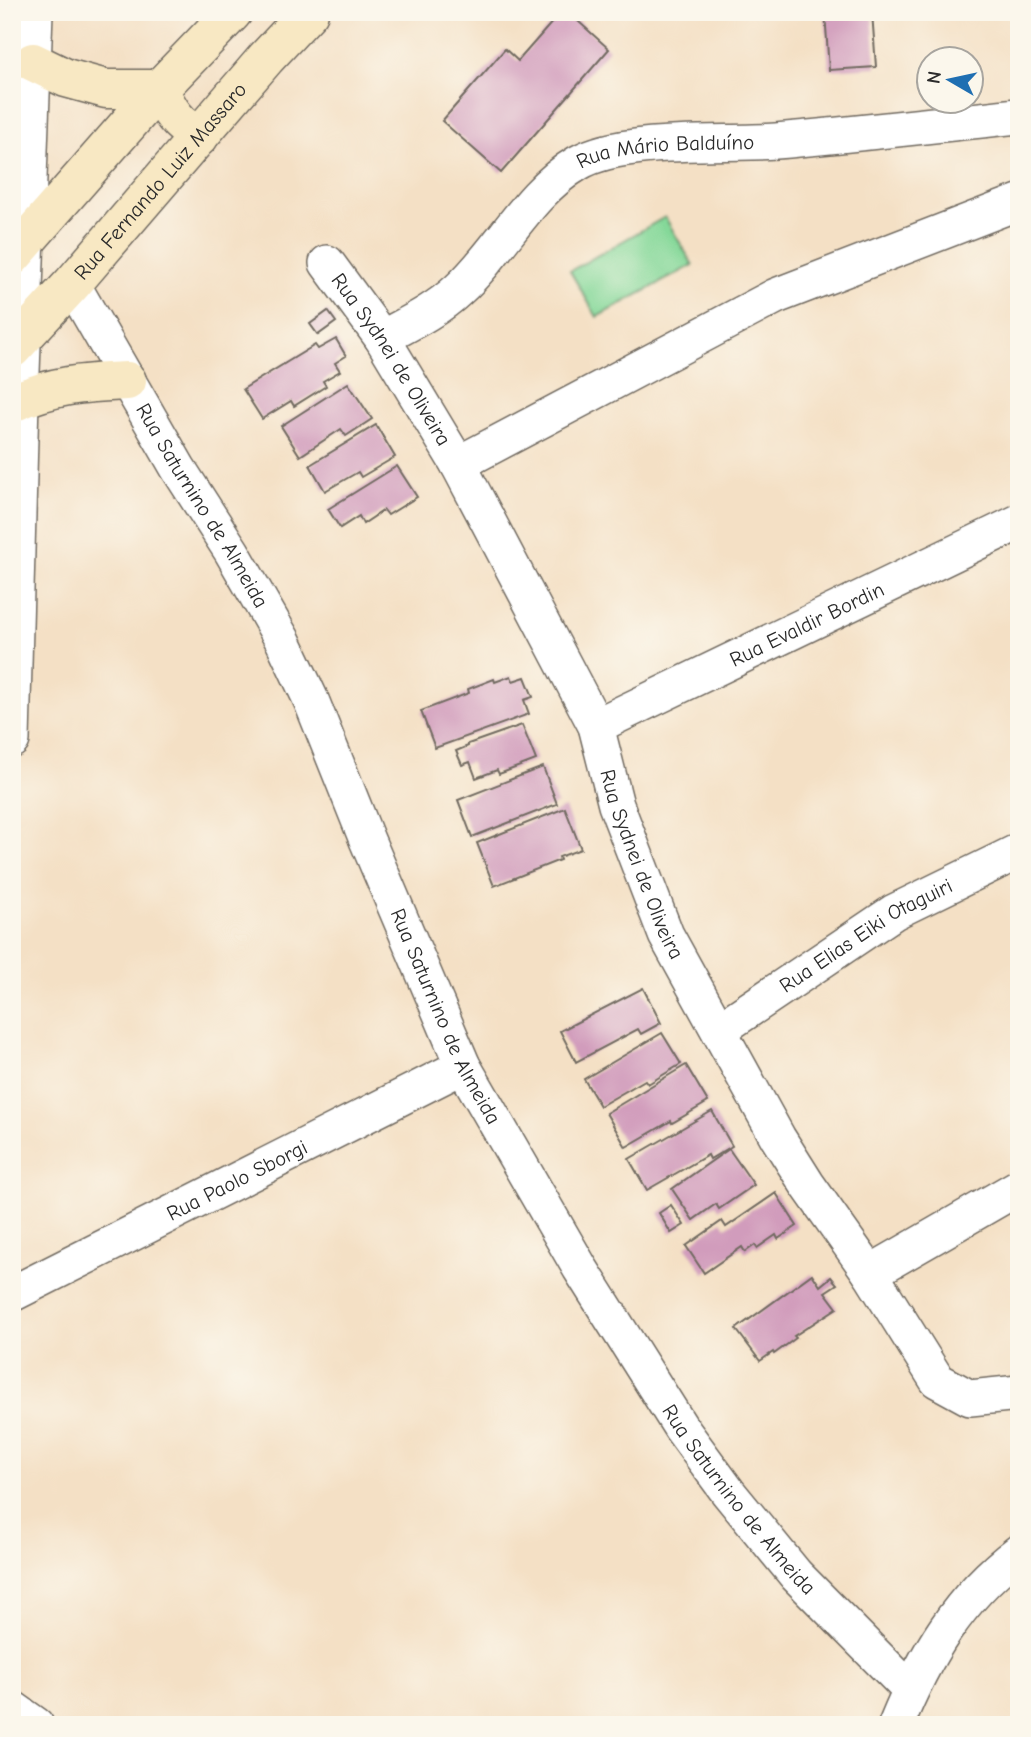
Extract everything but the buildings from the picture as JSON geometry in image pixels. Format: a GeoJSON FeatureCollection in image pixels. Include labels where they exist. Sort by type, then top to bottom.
{"type":"FeatureCollection","features":[{"type":"Feature","properties":{"kind":"street"},"geometry":{"type":"LineString","coordinates":[[12,740],[20,247],[35,12]]}},
{"type":"Feature","properties":{"kind":"street","name":"Rua Fernando Luiz Massaro"},"geometry":{"type":"LineString","coordinates":[[17,343],[72,284],[309,12]]}},
{"type":"Feature","properties":{"kind":"street"},"geometry":{"type":"LineString","coordinates":[[20,247],[159,89],[233,13],[251,26],[259,36],[267,58]]}},
{"type":"Feature","properties":{"kind":"street"},"geometry":{"type":"LineString","coordinates":[[33,62],[66,78],[106,89],[159,89]]}},
{"type":"Feature","properties":{"kind":"street"},"geometry":{"type":"LineString","coordinates":[[159,89],[169,111],[184,127],[199,137]]}},
{"type":"Feature","properties":{"kind":"street","name":"Rua Mário Balduíno"},"geometry":{"type":"LineString","coordinates":[[382,338],[427,313],[458,290],[547,186],[576,164],[594,155],[645,146],[775,141],[1019,116]]}},
{"type":"Feature","properties":{"kind":"street"},"geometry":{"type":"LineString","coordinates":[[458,464],[776,296],[1019,202]]}},
{"type":"Feature","properties":{"kind":"street","name":"Rua Sydnei de Oliveira"},"geometry":{"type":"LineString","coordinates":[[327,263],[382,338],[458,464],[596,726],[617,805],[666,935],[778,1139],[870,1273],[937,1380],[970,1398],[1019,1393]]}},
{"type":"Feature","properties":{"kind":"street","name":"Rua Saturnino de Almeida"},"geometry":{"type":"LineString","coordinates":[[72,284],[178,468],[245,574],[289,653],[463,1066],[587,1279],[681,1428],[728,1492],[796,1575],[910,1690]]}},
{"type":"Feature","properties":{"kind":"street"},"geometry":{"type":"LineString","coordinates":[[16,402],[46,389],[73,383],[127,381]]}},
{"type":"Feature","properties":{"kind":"street","name":"Rua Evaldir Bordin"},"geometry":{"type":"LineString","coordinates":[[596,726],[1019,522]]}},
{"type":"Feature","properties":{"kind":"street","name":"Rua Elias Eiki Otaguiri"},"geometry":{"type":"LineString","coordinates":[[719,1030],[894,912],[1019,851]]}},
{"type":"Feature","properties":{"kind":"street","name":"Rua Paolo Sborgi"},"geometry":{"type":"LineString","coordinates":[[12,1294],[463,1066]]}},
{"type":"Feature","properties":{"kind":"street"},"geometry":{"type":"LineString","coordinates":[[870,1273],[1019,1187]]}},
{"type":"Feature","properties":{"kind":"street"},"geometry":{"type":"LineString","coordinates":[[896,1725],[910,1690],[942,1631],[966,1600],[993,1572],[1019,1552]]}},
{"type":"Feature","properties":{"kind":"street"},"geometry":{"type":"LineString","coordinates":[[12,1708],[36,1725]]}},
{"type":"Feature","properties":{"kind":"green space"},"geometry":{"type":"Polygon","coordinates":[[[665,217],[693,265],[597,317],[570,271],[665,217]]]}}]}
